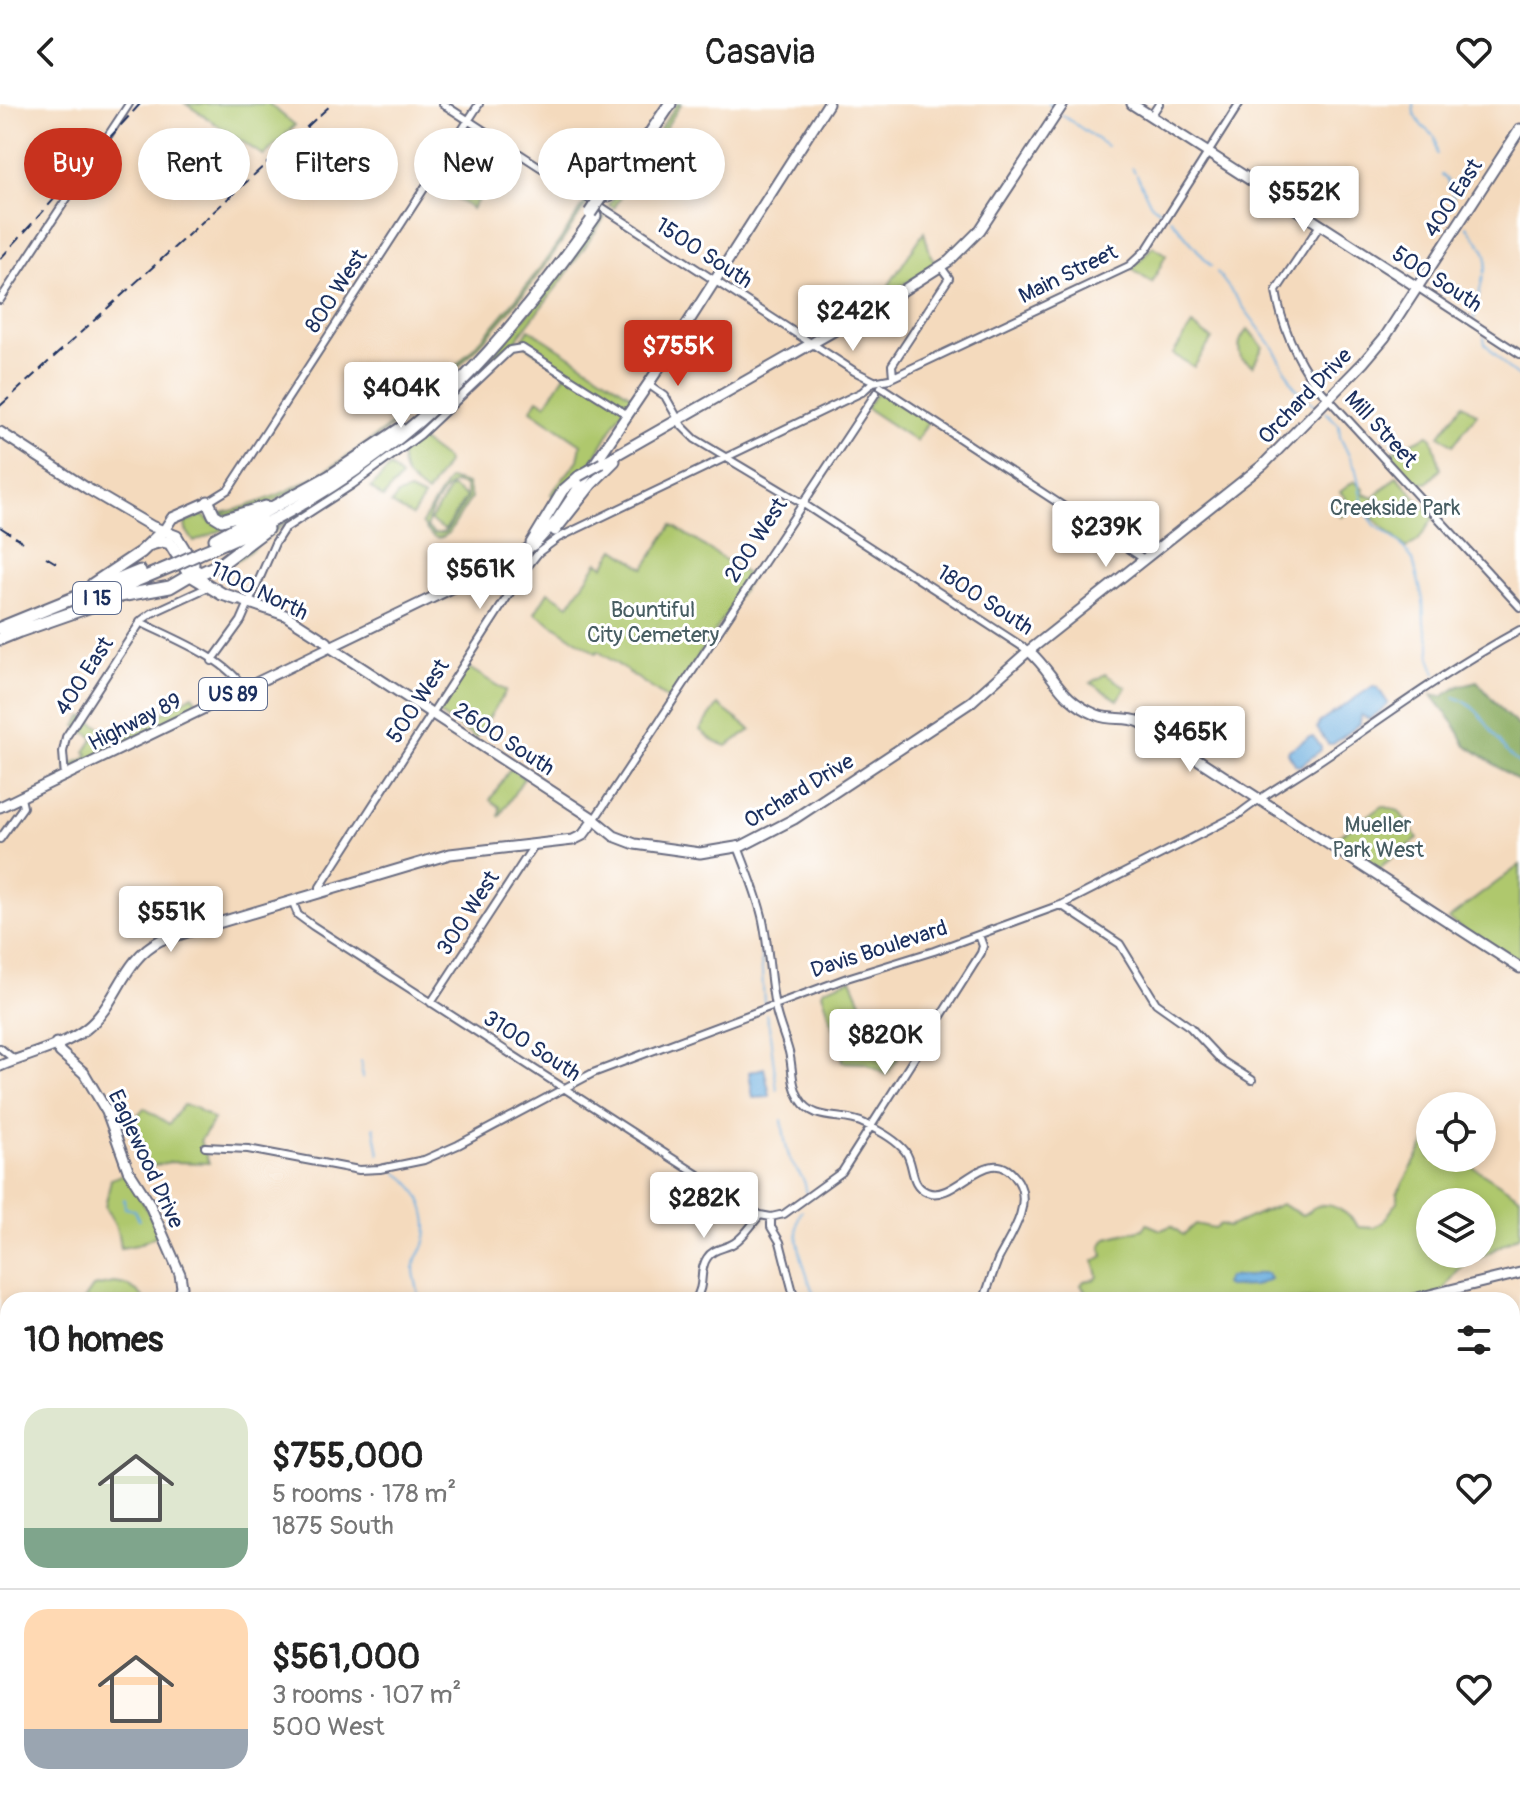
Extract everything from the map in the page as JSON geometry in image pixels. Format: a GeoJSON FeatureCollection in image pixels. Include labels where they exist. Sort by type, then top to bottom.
{"type":"FeatureCollection","features":[{"type":"Feature","properties":{"kind":"highway","name":"I 15"},"geometry":{"type":"LineString","coordinates":[[647,128],[662,104]]}},
{"type":"Feature","properties":{"kind":"highway","name":"I 15"},"geometry":{"type":"LineString","coordinates":[[653,128],[670,104]]}},
{"type":"Feature","properties":{"kind":"highway","name":"I 15"},"geometry":{"type":"LineString","coordinates":[[0,628],[173,562],[194,565],[328,489],[394,442],[469,375],[544,289],[602,200]]}},
{"type":"Feature","properties":{"kind":"highway","name":"I 15"},"geometry":{"type":"LineString","coordinates":[[194,565],[253,520],[330,476],[403,426],[470,366],[524,303],[592,215]]}},
{"type":"Feature","properties":{"kind":"highway"},"geometry":{"type":"LineString","coordinates":[[208,502],[217,519],[226,520],[258,510],[330,476]]}},
{"type":"Feature","properties":{"kind":"highway"},"geometry":{"type":"LineString","coordinates":[[20,631],[115,598],[180,583],[206,587],[214,568],[328,489]]}},
{"type":"Feature","properties":{"kind":"highway"},"geometry":{"type":"LineString","coordinates":[[150,545],[156,536],[151,526]]}},
{"type":"Feature","properties":{"kind":"highway"},"geometry":{"type":"LineString","coordinates":[[54,606],[102,579],[150,545],[163,530]]}},
{"type":"Feature","properties":{"kind":"highway"},"geometry":{"type":"LineString","coordinates":[[150,545],[162,541],[172,544],[185,569],[194,565],[214,568]]}},
{"type":"Feature","properties":{"kind":"highway","name":"I 15"},"geometry":{"type":"LineString","coordinates":[[0,639],[173,562]]}},
{"type":"Feature","properties":{"kind":"highway"},"geometry":{"type":"LineString","coordinates":[[194,565],[222,594],[245,603]]}},
{"type":"Feature","properties":{"kind":"highway"},"geometry":{"type":"LineString","coordinates":[[180,583],[194,565]]}},
{"type":"Feature","properties":{"kind":"main road","name":"US 89"},"geometry":{"type":"LineString","coordinates":[[330,647],[524,552],[553,526],[828,104]]}},
{"type":"Feature","properties":{"kind":"main road"},"geometry":{"type":"LineString","coordinates":[[524,552],[563,490],[579,476],[941,267],[980,230],[1063,104]]}},
{"type":"Feature","properties":{"kind":"main road","name":"500 South"},"geometry":{"type":"LineString","coordinates":[[1132,104],[1417,287]]}},
{"type":"Feature","properties":{"kind":"main road","name":"400 East"},"geometry":{"type":"LineString","coordinates":[[1417,287],[1520,129]]}},
{"type":"Feature","properties":{"kind":"main road","name":"Orchard Drive"},"geometry":{"type":"LineString","coordinates":[[594,820],[614,836],[635,844],[700,853],[738,847],[794,819],[965,707],[1029,651],[1263,465],[1378,347],[1417,287]]}},
{"type":"Feature","properties":{"kind":"main road","name":"US 89"},"geometry":{"type":"LineString","coordinates":[[634,403],[657,367]]}},
{"type":"Feature","properties":{"kind":"main road"},"geometry":{"type":"LineString","coordinates":[[0,432],[151,526],[163,530],[172,518],[208,502]]}},
{"type":"Feature","properties":{"kind":"main road"},"geometry":{"type":"LineString","coordinates":[[524,552],[536,548],[559,527],[592,484],[630,448]]}},
{"type":"Feature","properties":{"kind":"main road","name":"2600 South"},"geometry":{"type":"LineString","coordinates":[[163,530],[180,538],[206,587],[288,617],[594,820]]}},
{"type":"Feature","properties":{"kind":"main road","name":"Highway 89"},"geometry":{"type":"LineString","coordinates":[[0,807],[330,647]]}},
{"type":"Feature","properties":{"kind":"main road","name":"1800 South"},"geometry":{"type":"LineString","coordinates":[[1029,651],[1062,693],[1084,708],[1103,717],[1137,721],[1520,968]]}},
{"type":"Feature","properties":{"kind":"main road"},"geometry":{"type":"LineString","coordinates":[[0,1066],[55,1047],[89,1026],[132,963],[165,938],[450,854],[578,838],[594,820]]}},
{"type":"Feature","properties":{"kind":"main road","name":"Eaglewood Drive"},"geometry":{"type":"LineString","coordinates":[[55,1047],[84,1073],[109,1115],[128,1170],[149,1203],[180,1274],[180,1292]]}},
{"type":"Feature","properties":{"kind":"main road"},"geometry":{"type":"LineString","coordinates":[[1442,1292],[1520,1273]]}},
{"type":"Feature","properties":{"kind":"street"},"geometry":{"type":"LineString","coordinates":[[0,300],[129,104]]}},
{"type":"Feature","properties":{"kind":"street","name":"1500 South"},"geometry":{"type":"LineString","coordinates":[[443,104],[875,387]]}},
{"type":"Feature","properties":{"kind":"street","name":"800 West"},"geometry":{"type":"LineString","coordinates":[[208,502],[229,488],[479,104]]}},
{"type":"Feature","properties":{"kind":"street"},"geometry":{"type":"LineString","coordinates":[[1151,116],[1159,104]]}},
{"type":"Feature","properties":{"kind":"street","name":"Main Street"},"geometry":{"type":"LineString","coordinates":[[558,538],[1129,266],[1147,249],[1239,104]]}},
{"type":"Feature","properties":{"kind":"street","name":"Mill Street"},"geometry":{"type":"LineString","coordinates":[[1320,225],[1276,293],[1297,354],[1313,381],[1520,607]]}},
{"type":"Feature","properties":{"kind":"street"},"geometry":{"type":"LineString","coordinates":[[891,378],[892,365],[949,278],[941,267]]}},
{"type":"Feature","properties":{"kind":"street","name":"500 South"},"geometry":{"type":"LineString","coordinates":[[1417,287],[1520,354]]}},
{"type":"Feature","properties":{"kind":"street"},"geometry":{"type":"LineString","coordinates":[[212,661],[241,621],[245,603],[276,540],[288,526],[404,448],[455,404],[508,351],[519,347],[626,414]]}},
{"type":"Feature","properties":{"kind":"street","name":"1800 South"},"geometry":{"type":"LineString","coordinates":[[648,384],[667,398],[686,432],[802,503],[1029,651]]}},
{"type":"Feature","properties":{"kind":"street"},"geometry":{"type":"LineString","coordinates":[[875,387],[1144,559]]}},
{"type":"Feature","properties":{"kind":"street","name":"200 West"},"geometry":{"type":"LineString","coordinates":[[594,820],[875,387]]}},
{"type":"Feature","properties":{"kind":"street","name":"500 West"},"geometry":{"type":"LineString","coordinates":[[320,892],[320,887],[528,566],[539,552],[558,538]]}},
{"type":"Feature","properties":{"kind":"street","name":"400 East"},"geometry":{"type":"LineString","coordinates":[[65,777],[65,738],[140,622],[206,587]]}},
{"type":"Feature","properties":{"kind":"street"},"geometry":{"type":"LineString","coordinates":[[140,622],[183,642],[236,676],[244,689]]}},
{"type":"Feature","properties":{"kind":"street","name":"Davis Boulevard"},"geometry":{"type":"LineString","coordinates":[[205,1147],[248,1149],[354,1170],[385,1169],[441,1153],[593,1073],[854,975],[1061,905],[1122,876],[1238,815],[1476,654],[1520,630]]}},
{"type":"Feature","properties":{"kind":"street"},"geometry":{"type":"LineString","coordinates":[[0,839],[23,808],[21,798]]}},
{"type":"Feature","properties":{"kind":"street","name":"300 West"},"geometry":{"type":"LineString","coordinates":[[431,1003],[535,844]]}},
{"type":"Feature","properties":{"kind":"street"},"geometry":{"type":"LineString","coordinates":[[738,847],[764,927],[775,1005],[791,1060],[795,1088],[802,1103],[822,1116],[852,1119],[871,1127],[903,1149],[916,1182],[928,1193],[943,1193],[978,1170],[988,1167],[1003,1169],[1018,1182],[1022,1195],[1021,1212],[987,1292]]}},
{"type":"Feature","properties":{"kind":"street","name":"3100 South"},"geometry":{"type":"LineString","coordinates":[[292,900],[301,918],[760,1215]]}},
{"type":"Feature","properties":{"kind":"street"},"geometry":{"type":"LineString","coordinates":[[1061,905],[1120,944],[1156,1003],[1190,1027],[1222,1061],[1252,1080]]}},
{"type":"Feature","properties":{"kind":"street"},"geometry":{"type":"LineString","coordinates":[[700,1292],[703,1287],[703,1267],[707,1257],[715,1250],[736,1242],[760,1215],[771,1217],[784,1214],[838,1177],[981,953],[983,946],[979,935]]}},
{"type":"Feature","properties":{"kind":"street"},"geometry":{"type":"LineString","coordinates":[[0,1048],[15,1060]]}},
{"type":"Feature","properties":{"kind":"street"},"geometry":{"type":"LineString","coordinates":[[771,1217],[771,1227],[780,1242],[793,1292]]}},
{"type":"Feature","properties":{"kind":"green space"},"geometry":{"type":"Polygon","coordinates":[[[186,104],[269,104],[295,125],[292,128],[266,128],[264,156],[250,147],[250,128],[222,128],[186,104]]]}},
{"type":"Feature","properties":{"kind":"green space"},"geometry":{"type":"Polygon","coordinates":[[[677,104],[681,104],[666,128],[661,128],[677,104]]]}},
{"type":"Feature","properties":{"kind":"green space"},"geometry":{"type":"Polygon","coordinates":[[[459,200],[478,200],[472,209],[459,200]]]}},
{"type":"Feature","properties":{"kind":"green space"},"geometry":{"type":"Polygon","coordinates":[[[612,200],[619,200],[614,208],[609,205],[612,200]]]}},
{"type":"Feature","properties":{"kind":"green space"},"geometry":{"type":"Polygon","coordinates":[[[585,202],[559,246],[528,288],[460,365],[423,400],[383,432],[341,462],[288,494],[247,512],[217,514],[272,497],[325,470],[377,435],[427,394],[516,299],[585,202]]]}},
{"type":"Feature","properties":{"kind":"green space"},"geometry":{"type":"Polygon","coordinates":[[[601,217],[605,217],[518,337],[516,345],[506,350],[414,438],[329,498],[283,525],[237,561],[235,557],[253,543],[386,454],[448,402],[529,314],[601,217]]]}},
{"type":"Feature","properties":{"kind":"green space"},"geometry":{"type":"Polygon","coordinates":[[[924,232],[937,265],[890,292],[887,288],[924,232]]]}},
{"type":"Feature","properties":{"kind":"green space"},"geometry":{"type":"Polygon","coordinates":[[[1153,246],[1166,255],[1152,283],[1132,269],[1153,246]]]}},
{"type":"Feature","properties":{"kind":"green space"},"geometry":{"type":"Polygon","coordinates":[[[1192,325],[1212,339],[1194,367],[1173,354],[1192,325]]]}},
{"type":"Feature","properties":{"kind":"green space"},"geometry":{"type":"Polygon","coordinates":[[[529,329],[634,397],[620,414],[589,467],[554,497],[551,494],[578,460],[581,444],[531,410],[538,399],[546,404],[566,373],[521,342],[529,329]]]}},
{"type":"Feature","properties":{"kind":"green space"},"geometry":{"type":"Polygon","coordinates":[[[1248,329],[1263,347],[1253,366],[1241,358],[1239,350],[1241,339],[1248,329]]]}},
{"type":"Feature","properties":{"kind":"green space"},"geometry":{"type":"Polygon","coordinates":[[[883,393],[928,422],[916,441],[866,408],[875,395],[883,393]]]}},
{"type":"Feature","properties":{"kind":"green space"},"geometry":{"type":"Polygon","coordinates":[[[1463,404],[1477,414],[1453,445],[1440,435],[1463,404]]]}},
{"type":"Feature","properties":{"kind":"green space"},"geometry":{"type":"Polygon","coordinates":[[[1428,435],[1432,438],[1441,469],[1427,483],[1410,477],[1391,452],[1428,435]]]}},
{"type":"Feature","properties":{"kind":"green space"},"geometry":{"type":"Polygon","coordinates":[[[420,440],[447,463],[427,494],[408,477],[402,462],[402,454],[420,440]]]}},
{"type":"Feature","properties":{"kind":"green space"},"geometry":{"type":"Polygon","coordinates":[[[390,467],[401,477],[383,498],[371,488],[390,467]]]}},
{"type":"Feature","properties":{"kind":"green space","name":"Creekside Park"},"geometry":{"type":"Polygon","coordinates":[[[1397,476],[1434,517],[1418,541],[1406,548],[1360,506],[1341,517],[1335,508],[1346,498],[1340,492],[1354,481],[1364,494],[1374,498],[1397,476]]]}},
{"type":"Feature","properties":{"kind":"green space"},"geometry":{"type":"Polygon","coordinates":[[[449,479],[467,484],[471,498],[449,533],[436,538],[422,523],[449,479]],[[454,483],[436,503],[427,527],[434,534],[446,532],[467,498],[465,486],[454,483]]]}},
{"type":"Feature","properties":{"kind":"green space"},"geometry":{"type":"Polygon","coordinates":[[[451,487],[466,497],[445,530],[430,521],[451,487]]]}},
{"type":"Feature","properties":{"kind":"green space"},"geometry":{"type":"Polygon","coordinates":[[[409,491],[424,498],[412,516],[391,504],[398,495],[409,491]]]}},
{"type":"Feature","properties":{"kind":"green space"},"geometry":{"type":"Polygon","coordinates":[[[202,515],[215,525],[247,519],[194,542],[185,523],[202,515]]]}},
{"type":"Feature","properties":{"kind":"green space","name":"Bountiful City Cemetery"},"geometry":{"type":"Polygon","coordinates":[[[672,525],[751,577],[669,700],[598,651],[596,653],[535,613],[548,592],[569,605],[598,562],[604,566],[615,549],[644,568],[672,525]]]}},
{"type":"Feature","properties":{"kind":"green space"},"geometry":{"type":"Polygon","coordinates":[[[466,666],[506,691],[476,738],[436,712],[466,666]]]}},
{"type":"Feature","properties":{"kind":"green space"},"geometry":{"type":"Polygon","coordinates":[[[1105,674],[1126,687],[1118,700],[1091,683],[1105,674]]]}},
{"type":"Feature","properties":{"kind":"green space"},"geometry":{"type":"Polygon","coordinates":[[[1477,681],[1520,727],[1520,782],[1465,744],[1432,695],[1442,697],[1459,686],[1477,681]]]}},
{"type":"Feature","properties":{"kind":"green space"},"geometry":{"type":"Polygon","coordinates":[[[193,695],[198,706],[67,769],[66,766],[84,759],[94,738],[76,726],[83,716],[119,739],[193,695]]]}},
{"type":"Feature","properties":{"kind":"green space"},"geometry":{"type":"Polygon","coordinates":[[[718,705],[751,730],[727,746],[715,742],[700,730],[718,705]]]}},
{"type":"Feature","properties":{"kind":"green space"},"geometry":{"type":"Polygon","coordinates":[[[510,769],[524,778],[499,817],[500,807],[490,800],[510,769]]]}},
{"type":"Feature","properties":{"kind":"green space","name":"Mueller Park West"},"geometry":{"type":"Polygon","coordinates":[[[1382,806],[1399,811],[1418,839],[1384,864],[1377,873],[1330,842],[1382,806]]]}},
{"type":"Feature","properties":{"kind":"green space"},"geometry":{"type":"Polygon","coordinates":[[[1520,865],[1520,953],[1514,962],[1448,919],[1520,865]]]}},
{"type":"Feature","properties":{"kind":"green space"},"geometry":{"type":"Polygon","coordinates":[[[851,979],[870,1022],[908,1044],[886,1075],[865,1063],[842,1062],[822,993],[824,989],[851,979]]]}},
{"type":"Feature","properties":{"kind":"green space"},"geometry":{"type":"Polygon","coordinates":[[[183,1105],[196,1108],[214,1120],[200,1141],[209,1163],[170,1162],[148,1167],[130,1124],[144,1108],[169,1124],[183,1105]]]}},
{"type":"Feature","properties":{"kind":"green space"},"geometry":{"type":"Polygon","coordinates":[[[1416,1160],[1416,1172],[1481,1172],[1520,1197],[1520,1235],[1496,1249],[1496,1188],[1416,1188],[1416,1268],[1462,1268],[1443,1292],[1086,1292],[1081,1285],[1098,1276],[1094,1261],[1103,1256],[1101,1246],[1107,1238],[1143,1229],[1147,1224],[1161,1230],[1171,1226],[1183,1235],[1195,1224],[1228,1227],[1281,1204],[1302,1215],[1319,1205],[1333,1206],[1359,1227],[1374,1228],[1383,1222],[1398,1201],[1397,1194],[1416,1160]]]}},
{"type":"Feature","properties":{"kind":"green space"},"geometry":{"type":"Polygon","coordinates":[[[127,1173],[160,1234],[137,1245],[121,1248],[116,1227],[105,1207],[111,1179],[127,1173]]]}},
{"type":"Feature","properties":{"kind":"green space"},"geometry":{"type":"Polygon","coordinates":[[[114,1283],[137,1292],[90,1292],[93,1287],[114,1283]]]}},
{"type":"Feature","properties":{"kind":"water"},"geometry":{"type":"Polygon","coordinates":[[[1373,686],[1377,687],[1387,706],[1369,719],[1361,715],[1360,724],[1333,744],[1328,744],[1317,728],[1319,723],[1373,686]]]}},
{"type":"Feature","properties":{"kind":"water"},"geometry":{"type":"Polygon","coordinates":[[[1314,737],[1321,750],[1300,766],[1296,765],[1289,750],[1314,737]]]}},
{"type":"Feature","properties":{"kind":"water"},"geometry":{"type":"Polygon","coordinates":[[[764,1068],[770,1095],[753,1098],[749,1072],[764,1068]]]}},
{"type":"Feature","properties":{"kind":"water"},"geometry":{"type":"Polygon","coordinates":[[[1267,1273],[1270,1279],[1254,1286],[1228,1287],[1224,1284],[1228,1277],[1267,1273]]]}},
{"type":"Feature","properties":{"kind":"waterway"},"geometry":{"type":"LineString","coordinates":[[1049,104],[1054,109]]}},
{"type":"Feature","properties":{"kind":"waterway"},"geometry":{"type":"LineString","coordinates":[[1413,104],[1414,113],[1422,126],[1435,137],[1437,154]]}},
{"type":"Feature","properties":{"kind":"waterway"},"geometry":{"type":"LineString","coordinates":[[1062,115],[1107,146]]}},
{"type":"Feature","properties":{"kind":"waterway"},"geometry":{"type":"LineString","coordinates":[[1132,168],[1135,172]]}},
{"type":"Feature","properties":{"kind":"waterway"},"geometry":{"type":"LineString","coordinates":[[1137,175],[1150,203],[1164,214]]}},
{"type":"Feature","properties":{"kind":"waterway"},"geometry":{"type":"LineString","coordinates":[[1442,175],[1454,198]]}},
{"type":"Feature","properties":{"kind":"waterway"},"geometry":{"type":"LineString","coordinates":[[1171,219],[1211,266]]}},
{"type":"Feature","properties":{"kind":"waterway"},"geometry":{"type":"LineString","coordinates":[[1467,226],[1485,253],[1484,273]]}},
{"type":"Feature","properties":{"kind":"waterway"},"geometry":{"type":"LineString","coordinates":[[1217,272],[1273,347],[1294,386],[1314,405]]}},
{"type":"Feature","properties":{"kind":"waterway"},"geometry":{"type":"LineString","coordinates":[[1474,319],[1483,276]]}},
{"type":"Feature","properties":{"kind":"waterway"},"geometry":{"type":"LineString","coordinates":[[1484,337],[1485,344],[1520,378]]}},
{"type":"Feature","properties":{"kind":"waterway"},"geometry":{"type":"LineString","coordinates":[[1326,412],[1339,425],[1340,437],[1356,470],[1364,510],[1375,525],[1399,542],[1413,560],[1423,599],[1430,658],[1436,674]]}},
{"type":"Feature","properties":{"kind":"waterway"},"geometry":{"type":"LineString","coordinates":[[1454,697],[1474,709],[1520,764]]}},
{"type":"Feature","properties":{"kind":"waterway"},"geometry":{"type":"LineString","coordinates":[[759,927],[764,1002]]}},
{"type":"Feature","properties":{"kind":"waterway"},"geometry":{"type":"LineString","coordinates":[[766,1014],[777,1090]]}},
{"type":"Feature","properties":{"kind":"waterway"},"geometry":{"type":"LineString","coordinates":[[361,1061],[362,1078]]}},
{"type":"Feature","properties":{"kind":"waterway"},"geometry":{"type":"LineString","coordinates":[[782,1120],[788,1154],[805,1183],[806,1193]]}},
{"type":"Feature","properties":{"kind":"waterway"},"geometry":{"type":"LineString","coordinates":[[374,1127],[379,1154]]}},
{"type":"Feature","properties":{"kind":"waterway"},"geometry":{"type":"LineString","coordinates":[[397,1173],[418,1195],[427,1225],[424,1245],[414,1269],[418,1292]]}},
{"type":"Feature","properties":{"kind":"waterway"},"geometry":{"type":"LineString","coordinates":[[124,1199],[125,1208],[134,1210],[139,1220]]}},
{"type":"Feature","properties":{"kind":"waterway"},"geometry":{"type":"LineString","coordinates":[[802,1211],[798,1219],[798,1242],[813,1292]]}},
{"type":"Feature","properties":{"kind":"railway"},"geometry":{"type":"LineString","coordinates":[[0,259],[140,104]]}},
{"type":"Feature","properties":{"kind":"railway"},"geometry":{"type":"LineString","coordinates":[[0,406],[332,104]]}},
{"type":"Feature","properties":{"kind":"railway"},"geometry":{"type":"LineString","coordinates":[[0,527],[23,542]]}},
{"type":"Feature","properties":{"kind":"railway"},"geometry":{"type":"LineString","coordinates":[[46,557],[56,563]]}}]}
